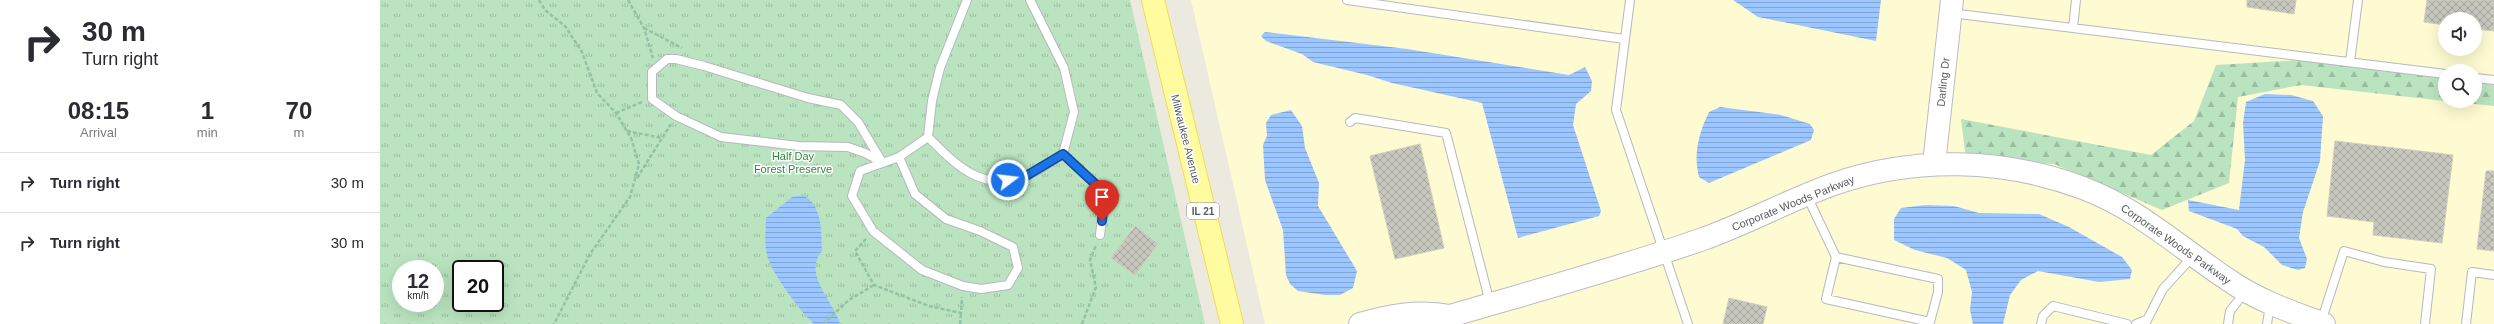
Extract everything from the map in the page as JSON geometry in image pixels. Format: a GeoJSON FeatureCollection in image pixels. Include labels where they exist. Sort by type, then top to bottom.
{"type":"FeatureCollection","features":[{"type":"Feature","properties":{"kind":"main road","name":"Milwaukee Avenue"},"geometry":{"type":"LineString","coordinates":[[1153,0],[1232,324]]}},
{"type":"Feature","properties":{"kind":"street","name":"Darling Dr"},"geometry":{"type":"LineString","coordinates":[[1934,164],[1951,7]]}},
{"type":"Feature","properties":{"kind":"street","name":"Corporate Woods Parkway"},"geometry":{"type":"LineString","coordinates":[[1360,324],[1386,317],[1428,312],[1448,320],[1491,304],[1664,252],[1756,218],[1807,195],[1862,175],[1934,164],[1979,165],[2014,169],[2083,188],[2122,206],[2247,291],[2269,314],[2322,323]]}},
{"type":"Feature","properties":{"kind":"lane"},"geometry":{"type":"LineString","coordinates":[[899,157],[915,194],[946,218],[980,231],[1012,247],[1018,268],[1008,285],[981,290],[964,286],[922,270],[873,231],[852,196],[860,171],[899,157],[928,137],[932,101],[940,68],[967,0]]}},
{"type":"Feature","properties":{"kind":"lane"},"geometry":{"type":"LineString","coordinates":[[928,137],[958,167],[988,180],[1008,180],[1026,176],[1063,154],[1074,112],[1064,68],[1030,0]]}},
{"type":"Feature","properties":{"kind":"lane"},"geometry":{"type":"LineString","coordinates":[[1347,0],[1624,39]]}},
{"type":"Feature","properties":{"kind":"lane"},"geometry":{"type":"LineString","coordinates":[[1630,0],[1616,110],[1688,324]]}},
{"type":"Feature","properties":{"kind":"lane"},"geometry":{"type":"LineString","coordinates":[[2073,28],[2076,0]]}},
{"type":"Feature","properties":{"kind":"lane"},"geometry":{"type":"LineString","coordinates":[[2350,62],[2358,0]]}},
{"type":"Feature","properties":{"kind":"lane"},"geometry":{"type":"LineString","coordinates":[[1951,7],[2073,28],[2438,73]]}},
{"type":"Feature","properties":{"kind":"lane"},"geometry":{"type":"LineString","coordinates":[[667,59],[676,59],[704,66],[808,98],[841,105],[858,122],[882,162],[848,147],[799,146],[721,137],[676,116],[652,99],[652,72],[667,59]]}},
{"type":"Feature","properties":{"kind":"lane"},"geometry":{"type":"LineString","coordinates":[[2482,79],[2494,80]]}},
{"type":"Feature","properties":{"kind":"lane"},"geometry":{"type":"LineString","coordinates":[[1350,122],[1355,118],[1446,133],[1491,304]]}},
{"type":"Feature","properties":{"kind":"lane"},"geometry":{"type":"LineString","coordinates":[[1063,154],[1105,193],[1100,235]]}},
{"type":"Feature","properties":{"kind":"lane"},"geometry":{"type":"LineString","coordinates":[[1807,195],[1836,257],[1826,299],[1930,322],[1938,292],[1938,279],[1836,257]]}},
{"type":"Feature","properties":{"kind":"lane"},"geometry":{"type":"LineString","coordinates":[[2322,323],[2344,251],[2384,262],[2431,269],[2425,324]]}},
{"type":"Feature","properties":{"kind":"lane"},"geometry":{"type":"LineString","coordinates":[[2136,324],[2146,322],[2163,289],[2194,255]]}},
{"type":"Feature","properties":{"kind":"lane"},"geometry":{"type":"LineString","coordinates":[[2466,324],[2472,272],[2494,275]]}},
{"type":"Feature","properties":{"kind":"lane"},"geometry":{"type":"LineString","coordinates":[[2228,324],[2230,312],[2247,291]]}},
{"type":"Feature","properties":{"kind":"lane"},"geometry":{"type":"LineString","coordinates":[[2041,324],[2043,316],[2053,306],[2127,324]]}},
{"type":"Feature","properties":{"kind":"path"},"geometry":{"type":"LineString","coordinates":[[539,0],[545,10],[565,26],[582,52],[597,93],[616,113],[627,131],[631,138],[639,164],[630,197],[590,254],[554,324]]}},
{"type":"Feature","properties":{"kind":"path"},"geometry":{"type":"LineString","coordinates":[[628,0],[644,28],[655,68]]}},
{"type":"Feature","properties":{"kind":"path"},"geometry":{"type":"LineString","coordinates":[[644,28],[682,48],[704,66]]}},
{"type":"Feature","properties":{"kind":"path"},"geometry":{"type":"LineString","coordinates":[[616,113],[652,99]]}},
{"type":"Feature","properties":{"kind":"path"},"geometry":{"type":"LineString","coordinates":[[636,179],[676,116]]}},
{"type":"Feature","properties":{"kind":"path"},"geometry":{"type":"LineString","coordinates":[[627,131],[662,138]]}},
{"type":"Feature","properties":{"kind":"path"},"geometry":{"type":"LineString","coordinates":[[873,231],[855,251],[874,285],[929,306],[961,313]]}},
{"type":"Feature","properties":{"kind":"path"},"geometry":{"type":"LineString","coordinates":[[1082,324],[1096,287],[1090,260],[1100,235]]}},
{"type":"Feature","properties":{"kind":"path"},"geometry":{"type":"LineString","coordinates":[[823,324],[849,300],[874,285]]}},
{"type":"Feature","properties":{"kind":"path"},"geometry":{"type":"LineString","coordinates":[[960,324],[964,286]]}},
{"type":"Feature","properties":{"kind":"shaded area"},"geometry":{"type":"Polygon","coordinates":[[[1191,0],[2494,0],[2494,324],[1265,324],[1191,0]]]}},
{"type":"Feature","properties":{"kind":"green space","name":"Half Day Forest Preserve"},"geometry":{"type":"Polygon","coordinates":[[[380,0],[1130,0],[1205,324],[380,324],[380,0]]]}},
{"type":"Feature","properties":{"kind":"green space"},"geometry":{"type":"Polygon","coordinates":[[[2318,59],[2438,77],[2438,100],[2301,85],[2238,97],[2229,183],[2162,210],[2054,164],[1966,159],[1961,119],[2151,155],[2194,121],[2216,65],[2318,59]]]}},
{"type":"Feature","properties":{"kind":"green space"},"geometry":{"type":"Polygon","coordinates":[[[2482,83],[2494,85],[2494,106],[2482,105],[2482,83]]]}},
{"type":"Feature","properties":{"kind":"water"},"geometry":{"type":"Polygon","coordinates":[[[1733,0],[1881,0],[1876,41],[1758,17],[1733,0]]]}},
{"type":"Feature","properties":{"kind":"water"},"geometry":{"type":"Polygon","coordinates":[[[1265,32],[1407,49],[1569,75],[1585,67],[1592,81],[1591,91],[1576,104],[1573,125],[1601,211],[1599,216],[1518,238],[1482,103],[1392,83],[1367,75],[1313,62],[1302,54],[1266,41],[1261,36],[1265,32]]]}},
{"type":"Feature","properties":{"kind":"water"},"geometry":{"type":"Polygon","coordinates":[[[2265,94],[2291,95],[2313,101],[2323,116],[2320,161],[2303,212],[2299,238],[2307,259],[2305,268],[2298,270],[2282,265],[2264,247],[2243,236],[2237,229],[2189,211],[2188,200],[2239,210],[2245,160],[2243,123],[2246,102],[2265,94]]]}},
{"type":"Feature","properties":{"kind":"water"},"geometry":{"type":"Polygon","coordinates":[[[1720,107],[1781,115],[1810,124],[1814,130],[1811,140],[1709,183],[1699,177],[1697,168],[1698,143],[1702,128],[1709,112],[1720,107]]]}},
{"type":"Feature","properties":{"kind":"water"},"geometry":{"type":"Polygon","coordinates":[[[1291,110],[1302,126],[1305,148],[1319,183],[1318,206],[1357,271],[1353,288],[1340,295],[1325,295],[1298,291],[1290,284],[1286,275],[1283,230],[1265,180],[1263,145],[1267,136],[1266,123],[1271,115],[1291,110]]]}},
{"type":"Feature","properties":{"kind":"water"},"geometry":{"type":"Polygon","coordinates":[[[803,195],[810,200],[818,213],[820,220],[822,251],[817,260],[817,279],[837,315],[840,324],[814,324],[808,319],[787,292],[774,271],[767,255],[765,241],[766,218],[792,197],[803,195]]]}},
{"type":"Feature","properties":{"kind":"water"},"geometry":{"type":"Polygon","coordinates":[[[1926,205],[1954,206],[1979,213],[2039,214],[2069,227],[2122,257],[2132,270],[2130,279],[2099,282],[2038,271],[2021,280],[2010,295],[2003,324],[1973,324],[1970,310],[1972,292],[1966,270],[1947,258],[1915,250],[1894,240],[1894,219],[1901,208],[1926,205]]]}},
{"type":"Feature","properties":{"kind":"building"},"geometry":{"type":"Polygon","coordinates":[[[2247,0],[2296,0],[2294,14],[2247,7],[2247,0]]]}},
{"type":"Feature","properties":{"kind":"building"},"geometry":{"type":"Polygon","coordinates":[[[2427,0],[2494,0],[2494,31],[2482,30],[2482,12],[2438,12],[2438,24],[2424,22],[2427,0]]]}},
{"type":"Feature","properties":{"kind":"building"},"geometry":{"type":"Polygon","coordinates":[[[2335,141],[2453,155],[2442,243],[2373,235],[2374,222],[2327,216],[2335,141]]]}},
{"type":"Feature","properties":{"kind":"building"},"geometry":{"type":"Polygon","coordinates":[[[1420,144],[1444,248],[1395,259],[1370,156],[1420,144]]]}},
{"type":"Feature","properties":{"kind":"building"},"geometry":{"type":"Polygon","coordinates":[[[2486,171],[2494,171],[2494,251],[2477,249],[2486,171]]]}},
{"type":"Feature","properties":{"kind":"building"},"geometry":{"type":"Polygon","coordinates":[[[1135,226],[1158,244],[1135,275],[1111,258],[1135,226]]]}},
{"type":"Feature","properties":{"kind":"building"},"geometry":{"type":"Polygon","coordinates":[[[1729,298],[1767,307],[1763,324],[1723,324],[1729,298]]]}},
{"type":"Feature","properties":{"kind":"route"},"geometry":{"type":"LineString","coordinates":[[1008,180],[1026,176],[1063,154],[1105,193],[1102,221]]}}]}
